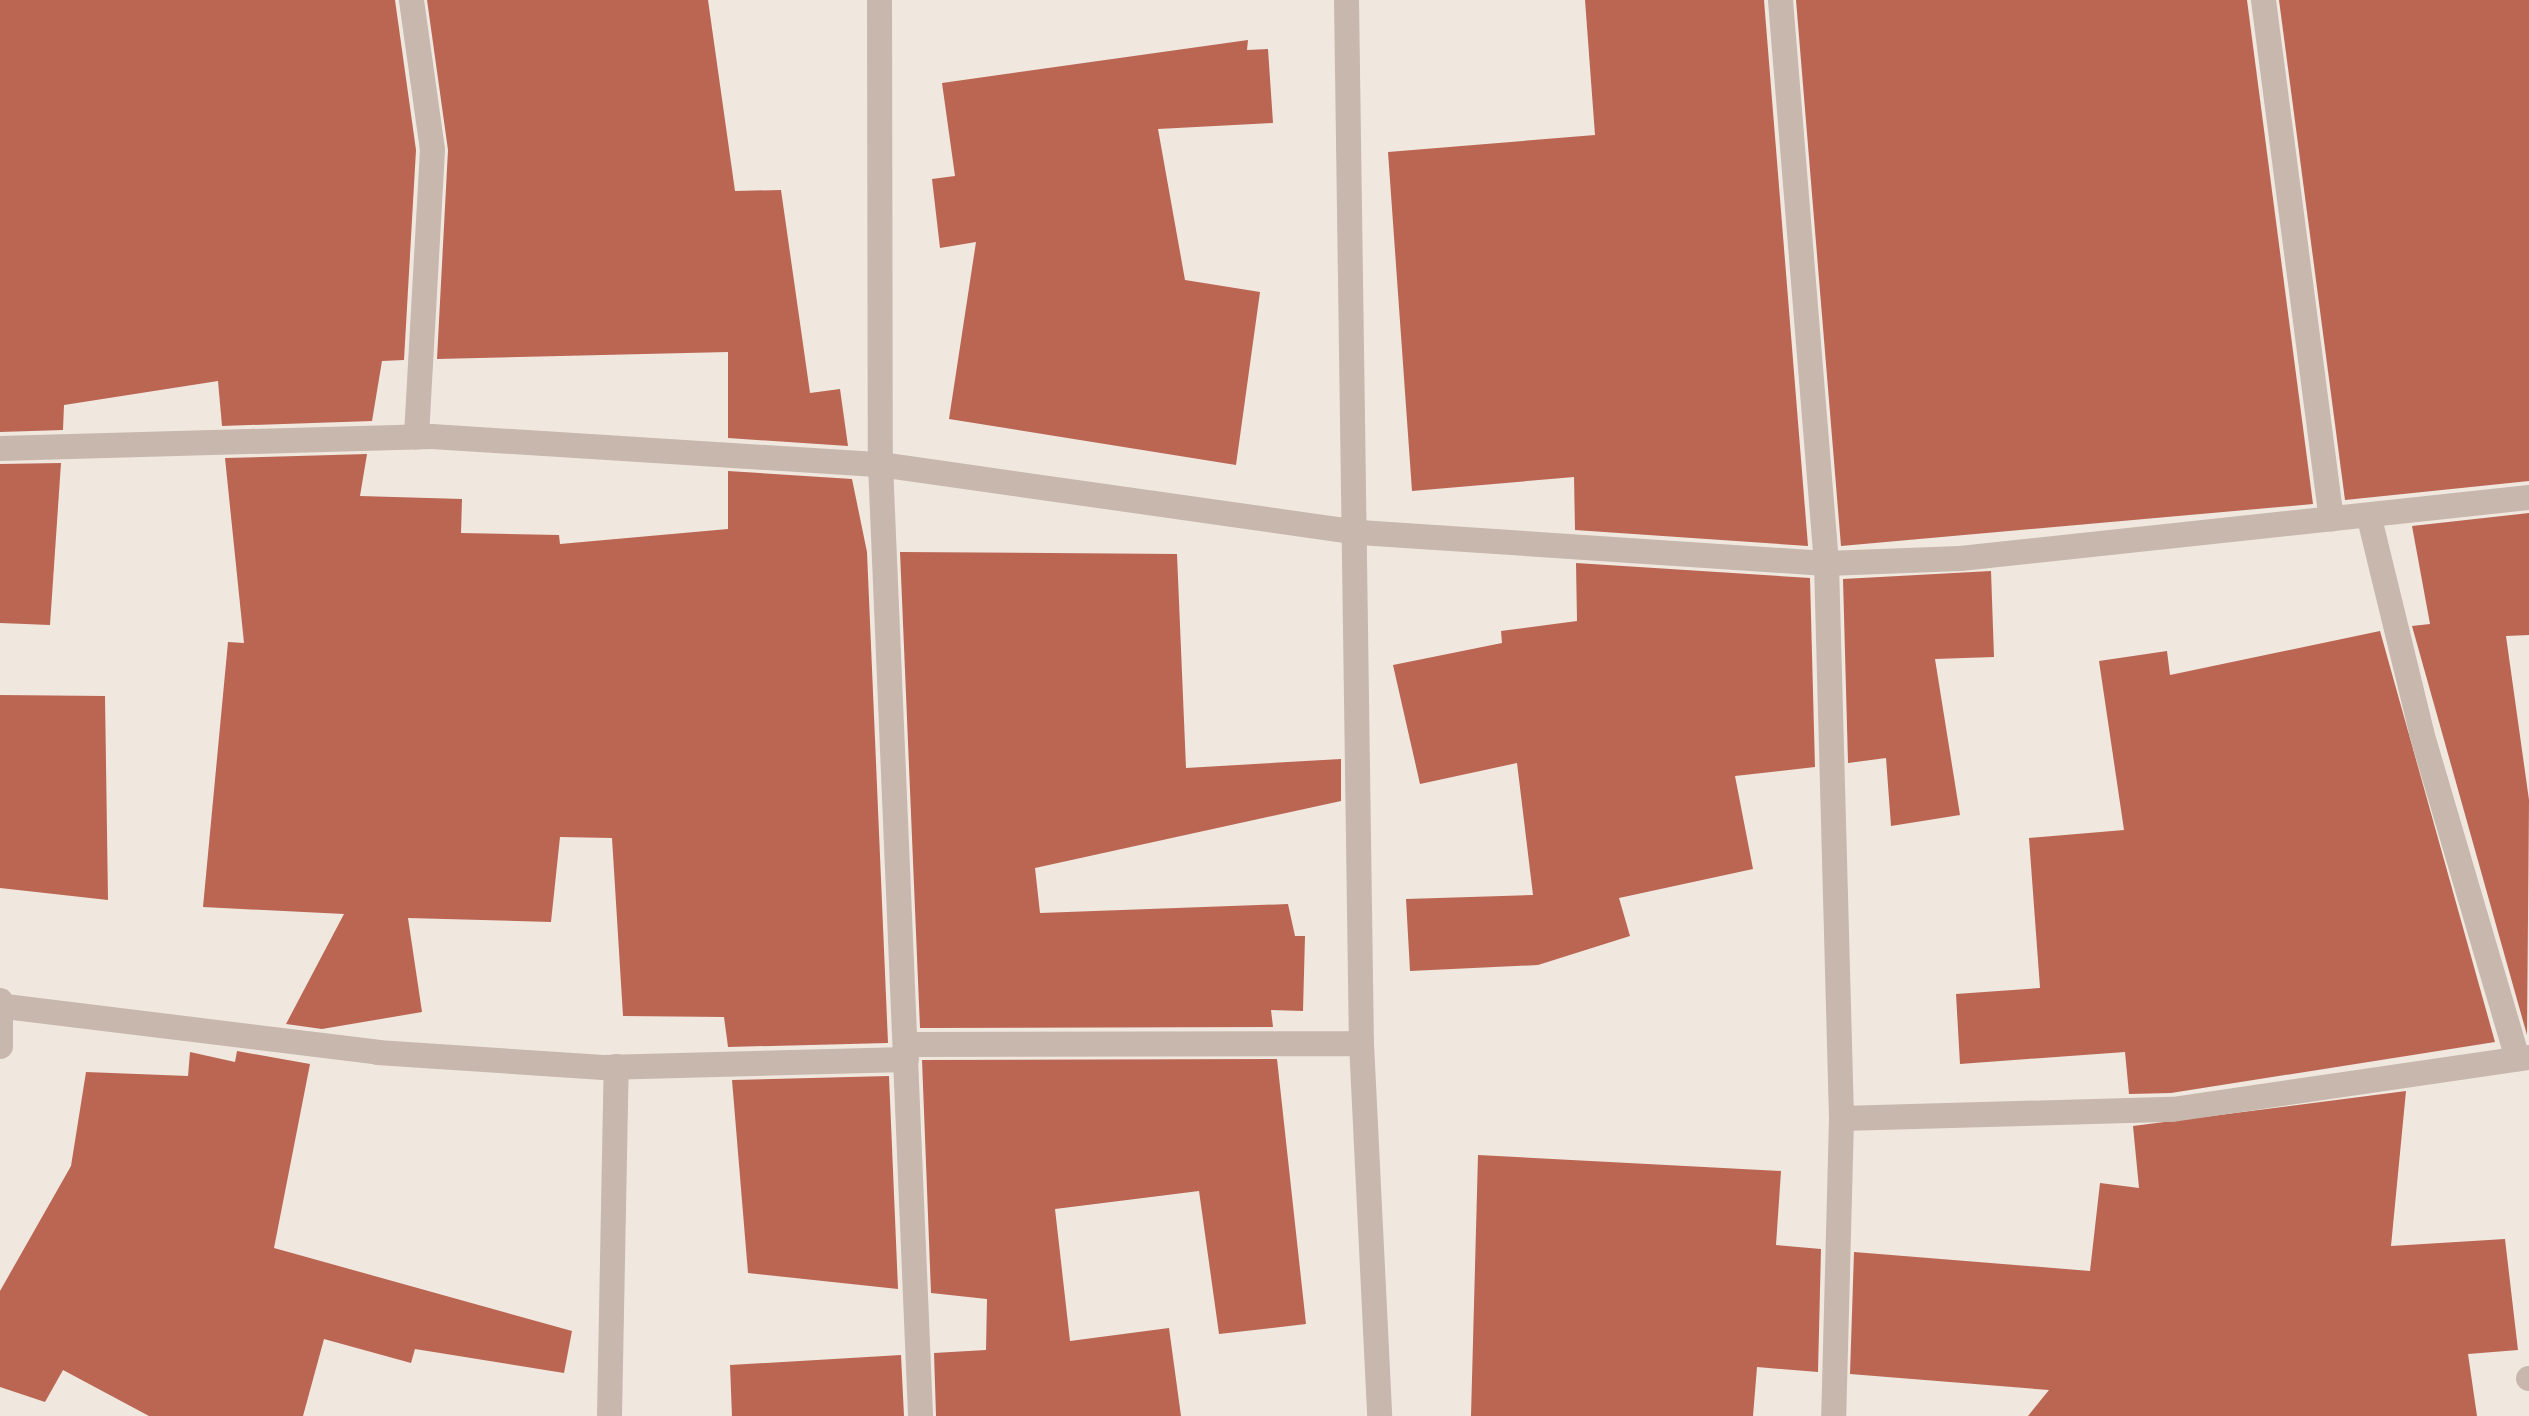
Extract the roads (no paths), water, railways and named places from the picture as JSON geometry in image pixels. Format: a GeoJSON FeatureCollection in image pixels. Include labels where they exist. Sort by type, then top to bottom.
{"type":"FeatureCollection","features":[{"type":"Feature","properties":{"kind":"street"},"geometry":{"type":"LineString","coordinates":[[412,0],[432,148],[416,437]]}},
{"type":"Feature","properties":{"kind":"street"},"geometry":{"type":"LineString","coordinates":[[879,0],[880,464],[920,1416]]}},
{"type":"Feature","properties":{"kind":"street"},"geometry":{"type":"LineString","coordinates":[[1346,0],[1359,532],[1361,1042],[1379,1416]]}},
{"type":"Feature","properties":{"kind":"street"},"geometry":{"type":"LineString","coordinates":[[1780,0],[1826,563],[1841,1118],[1833,1416]]}},
{"type":"Feature","properties":{"kind":"street"},"geometry":{"type":"LineString","coordinates":[[2263,0],[2331,519]]}},
{"type":"Feature","properties":{"kind":"street"},"geometry":{"type":"LineString","coordinates":[[0,448],[416,437],[880,464],[1359,532],[1826,563],[2369,518],[2529,496]]}},
{"type":"Feature","properties":{"kind":"street"},"geometry":{"type":"LineString","coordinates":[[1841,1118],[2172,1109],[2523,1057],[2421,732],[2369,518]]}},
{"type":"Feature","properties":{"kind":"street"},"geometry":{"type":"LineString","coordinates":[[0,1046],[2,1003],[376,1052],[616,1066],[906,1052],[1361,1042]]}},
{"type":"Feature","properties":{"kind":"street"},"geometry":{"type":"LineString","coordinates":[[609,1416],[616,1066]]}}]}
